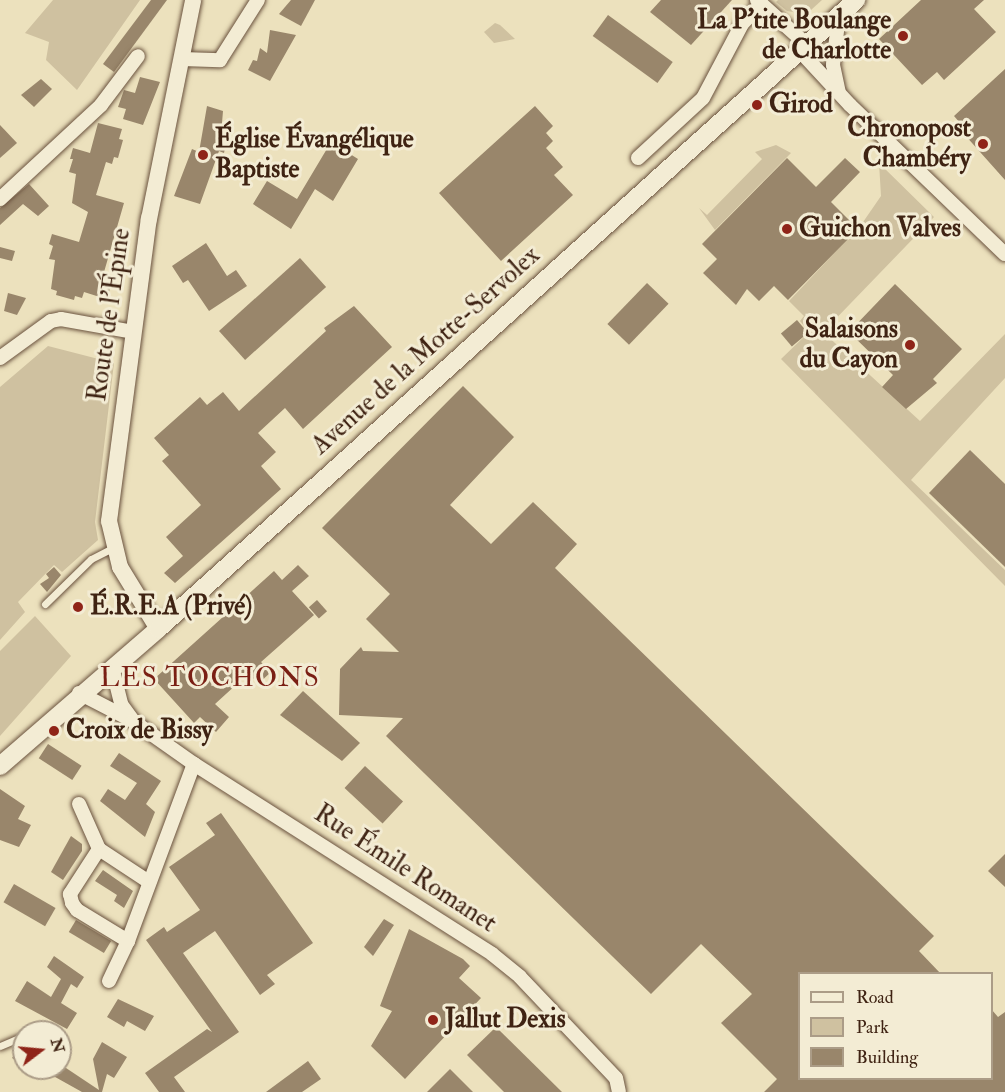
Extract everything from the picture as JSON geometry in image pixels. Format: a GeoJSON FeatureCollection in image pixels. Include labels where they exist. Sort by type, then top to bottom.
{"type":"FeatureCollection","features":[{"type":"Feature","properties":{"kind":"main road","name":"Avenue de la Motte-Servolex"},"geometry":{"type":"LineString","coordinates":[[0,766],[79,693],[158,629],[856,0]]}},
{"type":"Feature","properties":{"kind":"main road","name":"Avenue de la Motte-Servolex"},"geometry":{"type":"LineString","coordinates":[[0,777],[30,739]]}},
{"type":"Feature","properties":{"kind":"street","name":"Route de l'Épine"},"geometry":{"type":"LineString","coordinates":[[158,629],[120,567],[113,548],[112,498],[149,219],[193,0]]}},
{"type":"Feature","properties":{"kind":"street"},"geometry":{"type":"LineString","coordinates":[[182,59],[211,62],[220,60],[258,0]]}},
{"type":"Feature","properties":{"kind":"street"},"geometry":{"type":"LineString","coordinates":[[638,158],[704,98],[742,24],[759,2],[803,47],[840,95],[1005,254]]}},
{"type":"Feature","properties":{"kind":"street"},"geometry":{"type":"LineString","coordinates":[[839,15],[833,65],[840,95]]}},
{"type":"Feature","properties":{"kind":"street"},"geometry":{"type":"LineString","coordinates":[[0,199],[101,105],[138,56]]}},
{"type":"Feature","properties":{"kind":"street"},"geometry":{"type":"LineString","coordinates":[[0,358],[51,321],[61,320],[134,332]]}},
{"type":"Feature","properties":{"kind":"street","name":"Rue Émile Romanet"},"geometry":{"type":"LineString","coordinates":[[112,667],[121,704],[134,721]]}},
{"type":"Feature","properties":{"kind":"street","name":"Rue Émile Romanet"},"geometry":{"type":"LineString","coordinates":[[79,693],[134,721],[194,764],[492,954],[520,977],[616,1078],[619,1092]]}},
{"type":"Feature","properties":{"kind":"street"},"geometry":{"type":"LineString","coordinates":[[109,981],[128,941],[194,764]]}},
{"type":"Feature","properties":{"kind":"street"},"geometry":{"type":"LineString","coordinates":[[79,804],[99,849],[149,882]]}},
{"type":"Feature","properties":{"kind":"street"},"geometry":{"type":"LineString","coordinates":[[99,849],[70,894],[72,903],[77,910],[128,941]]}},
{"type":"Feature","properties":{"kind":"lane"},"geometry":{"type":"LineString","coordinates":[[45,604],[91,559],[113,548]]}},
{"type":"Feature","properties":{"kind":"green space"},"geometry":{"type":"Polygon","coordinates":[[[53,0],[140,0],[77,90],[46,60],[49,42],[25,33],[53,0]]]}},
{"type":"Feature","properties":{"kind":"green space"},"geometry":{"type":"Polygon","coordinates":[[[778,0],[822,0],[811,10],[799,13],[787,11],[776,2],[778,0]]]}},
{"type":"Feature","properties":{"kind":"green space"},"geometry":{"type":"Polygon","coordinates":[[[495,23],[515,39],[494,43],[484,32],[495,23]]]}},
{"type":"Feature","properties":{"kind":"green space"},"geometry":{"type":"Polygon","coordinates":[[[776,145],[791,153],[715,230],[699,208],[707,215],[762,159],[755,152],[776,145]]]}},
{"type":"Feature","properties":{"kind":"green space"},"geometry":{"type":"Polygon","coordinates":[[[879,163],[934,217],[823,332],[920,421],[1005,334],[1005,378],[911,480],[1005,570],[1005,586],[781,359],[809,332],[800,321],[804,316],[789,301],[861,225],[881,196],[879,163]]]}},
{"type":"Feature","properties":{"kind":"green space"},"geometry":{"type":"Polygon","coordinates":[[[48,346],[114,363],[95,522],[98,540],[62,572],[54,565],[18,602],[25,612],[0,640],[0,387],[48,346]]]}},
{"type":"Feature","properties":{"kind":"green space"},"geometry":{"type":"Polygon","coordinates":[[[35,616],[71,656],[0,736],[0,651],[35,616]]]}},
{"type":"Feature","properties":{"kind":"building"},"geometry":{"type":"Polygon","coordinates":[[[151,0],[167,0],[114,72],[103,64],[151,0]]]}},
{"type":"Feature","properties":{"kind":"building"},"geometry":{"type":"Polygon","coordinates":[[[291,0],[315,0],[301,26],[279,14],[291,0]]]}},
{"type":"Feature","properties":{"kind":"building"},"geometry":{"type":"Polygon","coordinates":[[[661,0],[732,0],[691,45],[650,12],[661,0]]]}},
{"type":"Feature","properties":{"kind":"building"},"geometry":{"type":"Polygon","coordinates":[[[921,0],[984,0],[974,9],[996,32],[944,80],[937,72],[922,85],[879,39],[921,0]]]}},
{"type":"Feature","properties":{"kind":"building"},"geometry":{"type":"Polygon","coordinates":[[[608,15],[673,62],[657,83],[593,36],[608,15]]]}},
{"type":"Feature","properties":{"kind":"building"},"geometry":{"type":"Polygon","coordinates":[[[270,30],[296,35],[270,81],[248,70],[253,60],[257,61],[260,48],[267,53],[270,30]]]}},
{"type":"Feature","properties":{"kind":"building"},"geometry":{"type":"Polygon","coordinates":[[[1005,69],[1005,180],[964,134],[967,131],[954,116],[1005,69]]]}},
{"type":"Feature","properties":{"kind":"building"},"geometry":{"type":"Polygon","coordinates":[[[140,77],[160,82],[143,125],[123,119],[126,109],[118,107],[124,90],[135,93],[140,77]]]}},
{"type":"Feature","properties":{"kind":"building"},"geometry":{"type":"Polygon","coordinates":[[[41,79],[52,89],[34,107],[21,95],[41,79]]]}},
{"type":"Feature","properties":{"kind":"building","name":"Église Évangélique Baptiste"},"geometry":{"type":"Polygon","coordinates":[[[207,106],[223,111],[222,123],[230,125],[224,153],[219,151],[200,204],[174,196],[192,149],[199,152],[207,106]]]}},
{"type":"Feature","properties":{"kind":"building"},"geometry":{"type":"Polygon","coordinates":[[[535,106],[553,126],[546,133],[553,141],[546,148],[563,167],[554,175],[573,195],[501,261],[439,193],[535,106]]]}},
{"type":"Feature","properties":{"kind":"building"},"geometry":{"type":"Polygon","coordinates":[[[98,123],[122,129],[119,139],[123,140],[118,158],[114,157],[112,164],[106,162],[96,195],[124,203],[102,279],[112,282],[109,292],[105,291],[103,298],[84,292],[82,298],[75,296],[74,300],[56,295],[57,291],[51,289],[55,260],[49,259],[53,246],[49,244],[52,234],[79,242],[88,212],[72,203],[76,174],[69,172],[73,159],[70,159],[73,148],[90,153],[98,123]]]}},
{"type":"Feature","properties":{"kind":"building"},"geometry":{"type":"Polygon","coordinates":[[[0,125],[17,143],[0,158],[0,125]]]}},
{"type":"Feature","properties":{"kind":"building"},"geometry":{"type":"Polygon","coordinates":[[[331,142],[358,159],[333,201],[315,189],[291,229],[253,204],[267,181],[297,199],[331,142]]]}},
{"type":"Feature","properties":{"kind":"building","name":"Guichon Valves"},"geometry":{"type":"Polygon","coordinates":[[[787,158],[816,187],[845,158],[860,172],[831,202],[858,229],[788,300],[774,286],[759,301],[747,289],[736,305],[703,273],[717,259],[702,244],[787,158]]]}},
{"type":"Feature","properties":{"kind":"building"},"geometry":{"type":"Polygon","coordinates":[[[29,184],[49,206],[38,216],[23,204],[0,225],[0,208],[29,184]]]}},
{"type":"Feature","properties":{"kind":"building"},"geometry":{"type":"Polygon","coordinates":[[[206,243],[227,276],[236,270],[247,286],[209,311],[188,280],[183,283],[172,266],[206,243]]]}},
{"type":"Feature","properties":{"kind":"building"},"geometry":{"type":"Polygon","coordinates":[[[0,247],[15,251],[12,261],[0,258],[0,247]]]}},
{"type":"Feature","properties":{"kind":"building"},"geometry":{"type":"Polygon","coordinates":[[[300,258],[326,287],[245,360],[219,331],[300,258]]]}},
{"type":"Feature","properties":{"kind":"building"},"geometry":{"type":"Polygon","coordinates":[[[647,283],[669,304],[629,345],[607,324],[647,283]]]}},
{"type":"Feature","properties":{"kind":"building","name":"Salaisons du Cayon"},"geometry":{"type":"Polygon","coordinates":[[[895,284],[962,349],[933,379],[937,383],[906,409],[882,387],[893,375],[849,332],[895,284]]]}},
{"type":"Feature","properties":{"kind":"building"},"geometry":{"type":"Polygon","coordinates":[[[8,293],[26,298],[17,315],[4,311],[8,293]]]}},
{"type":"Feature","properties":{"kind":"building"},"geometry":{"type":"Polygon","coordinates":[[[354,306],[392,347],[303,429],[285,408],[258,433],[276,452],[261,466],[281,489],[175,583],[164,573],[183,556],[166,537],[201,505],[162,461],[169,455],[154,438],[200,397],[207,405],[223,392],[239,411],[326,331],[324,328],[354,306]]]}},
{"type":"Feature","properties":{"kind":"building"},"geometry":{"type":"Polygon","coordinates":[[[797,320],[808,333],[792,347],[781,333],[797,320]]]}},
{"type":"Feature","properties":{"kind":"building"},"geometry":{"type":"Polygon","coordinates":[[[463,386],[514,437],[450,505],[491,544],[533,502],[577,544],[555,568],[934,936],[919,951],[939,972],[798,972],[798,1080],[993,1080],[993,1011],[998,1017],[1005,1012],[1005,1092],[764,1092],[777,1079],[721,1023],[752,994],[701,944],[651,994],[386,736],[403,718],[339,715],[340,669],[361,647],[363,651],[399,652],[366,619],[390,594],[322,528],[463,386]]]}},
{"type":"Feature","properties":{"kind":"building"},"geometry":{"type":"Polygon","coordinates":[[[970,450],[1005,484],[1005,567],[929,493],[970,450]]]}},
{"type":"Feature","properties":{"kind":"building"},"geometry":{"type":"Polygon","coordinates":[[[298,565],[309,576],[292,591],[314,615],[261,662],[271,672],[258,684],[249,673],[215,704],[229,717],[216,732],[200,717],[194,723],[154,679],[274,571],[282,580],[298,565]]]}},
{"type":"Feature","properties":{"kind":"building"},"geometry":{"type":"Polygon","coordinates":[[[54,567],[61,575],[47,592],[40,584],[49,578],[46,574],[54,567]]]}},
{"type":"Feature","properties":{"kind":"building"},"geometry":{"type":"Polygon","coordinates":[[[317,600],[327,611],[319,619],[309,607],[317,600]]]}},
{"type":"Feature","properties":{"kind":"building"},"geometry":{"type":"Polygon","coordinates":[[[303,691],[360,743],[342,761],[280,715],[303,691]]]}},
{"type":"Feature","properties":{"kind":"building"},"geometry":{"type":"Polygon","coordinates":[[[48,744],[82,766],[72,780],[39,758],[48,744]]]}},
{"type":"Feature","properties":{"kind":"building"},"geometry":{"type":"Polygon","coordinates":[[[119,753],[161,781],[146,804],[155,812],[145,837],[100,801],[108,789],[125,800],[137,783],[110,766],[119,753]]]}},
{"type":"Feature","properties":{"kind":"building"},"geometry":{"type":"Polygon","coordinates":[[[365,766],[403,801],[383,823],[345,788],[365,766]]]}},
{"type":"Feature","properties":{"kind":"building"},"geometry":{"type":"Polygon","coordinates":[[[0,789],[25,806],[18,819],[31,825],[19,847],[0,840],[0,789]]]}},
{"type":"Feature","properties":{"kind":"building"},"geometry":{"type":"Polygon","coordinates":[[[221,813],[313,943],[267,975],[275,984],[260,995],[215,931],[183,953],[239,1032],[174,1077],[185,1092],[159,1092],[145,1073],[207,1029],[212,1032],[146,940],[164,927],[167,932],[200,910],[169,867],[215,835],[206,823],[221,813]]]}},
{"type":"Feature","properties":{"kind":"building"},"geometry":{"type":"Polygon","coordinates":[[[71,836],[82,844],[82,851],[63,880],[51,872],[71,836]]]}},
{"type":"Feature","properties":{"kind":"building"},"geometry":{"type":"Polygon","coordinates":[[[1005,854],[1005,887],[988,871],[1005,854]]]}},
{"type":"Feature","properties":{"kind":"building"},"geometry":{"type":"Polygon","coordinates":[[[103,870],[133,891],[124,908],[114,901],[117,895],[95,881],[103,870]]]}},
{"type":"Feature","properties":{"kind":"building"},"geometry":{"type":"Polygon","coordinates":[[[14,884],[56,908],[45,926],[4,902],[14,884]]]}},
{"type":"Feature","properties":{"kind":"building"},"geometry":{"type":"Polygon","coordinates":[[[384,919],[394,925],[373,956],[364,947],[384,919]]]}},
{"type":"Feature","properties":{"kind":"building"},"geometry":{"type":"Polygon","coordinates":[[[76,920],[111,941],[104,953],[69,932],[76,920]]]}},
{"type":"Feature","properties":{"kind":"building"},"geometry":{"type":"Polygon","coordinates":[[[409,929],[463,959],[470,966],[459,978],[481,998],[405,1079],[371,1046],[392,1011],[380,1006],[409,929]]]}},
{"type":"Feature","properties":{"kind":"building"},"geometry":{"type":"Polygon","coordinates":[[[54,956],[84,977],[77,988],[71,984],[61,1003],[77,1013],[72,1021],[50,1020],[15,1001],[27,981],[51,997],[61,979],[47,967],[54,956]]]}},
{"type":"Feature","properties":{"kind":"building"},"geometry":{"type":"Polygon","coordinates":[[[118,999],[154,1016],[145,1031],[127,1021],[124,1027],[107,1017],[118,999]]]}},
{"type":"Feature","properties":{"kind":"building"},"geometry":{"type":"Polygon","coordinates":[[[496,1027],[562,1092],[504,1092],[467,1055],[496,1027]]]}},
{"type":"Feature","properties":{"kind":"building"},"geometry":{"type":"Polygon","coordinates":[[[102,1042],[127,1057],[114,1078],[107,1074],[102,1092],[82,1092],[60,1080],[72,1080],[72,1072],[99,1090],[93,1059],[102,1042]]]}},
{"type":"Feature","properties":{"kind":"building"},"geometry":{"type":"Polygon","coordinates":[[[308,1061],[321,1079],[302,1092],[266,1092],[308,1061]]]}},
{"type":"Feature","properties":{"kind":"building"},"geometry":{"type":"Polygon","coordinates":[[[450,1069],[473,1092],[427,1092],[450,1069]]]}},
{"type":"Feature","properties":{"kind":"place","name":"La P'tite Boulange de Charlotte"},"geometry":{"type":"Point","coordinates":[903,36]}},
{"type":"Feature","properties":{"kind":"place","name":"Girod"},"geometry":{"type":"Point","coordinates":[757,105]}},
{"type":"Feature","properties":{"kind":"place","name":"Chronopost Chambéry"},"geometry":{"type":"Point","coordinates":[983,144]}},
{"type":"Feature","properties":{"kind":"place","name":"Église Évangélique Baptiste"},"geometry":{"type":"Point","coordinates":[203,155]}},
{"type":"Feature","properties":{"kind":"place","name":"Guichon Valves"},"geometry":{"type":"Point","coordinates":[787,229]}},
{"type":"Feature","properties":{"kind":"place","name":"Salaisons du Cayon"},"geometry":{"type":"Point","coordinates":[910,345]}},
{"type":"Feature","properties":{"kind":"place","name":"É.R.E.A (Privé)"},"geometry":{"type":"Point","coordinates":[78,607]}},
{"type":"Feature","properties":{"kind":"place","name":"Croix de Bissy"},"geometry":{"type":"Point","coordinates":[54,731]}},
{"type":"Feature","properties":{"kind":"place","name":"Jallut Dexis"},"geometry":{"type":"Point","coordinates":[433,1020]}},
{"type":"Feature","properties":{"kind":"district","name":"LES TOCHONS"},"geometry":{"type":"Point","coordinates":[210,678]}}]}
